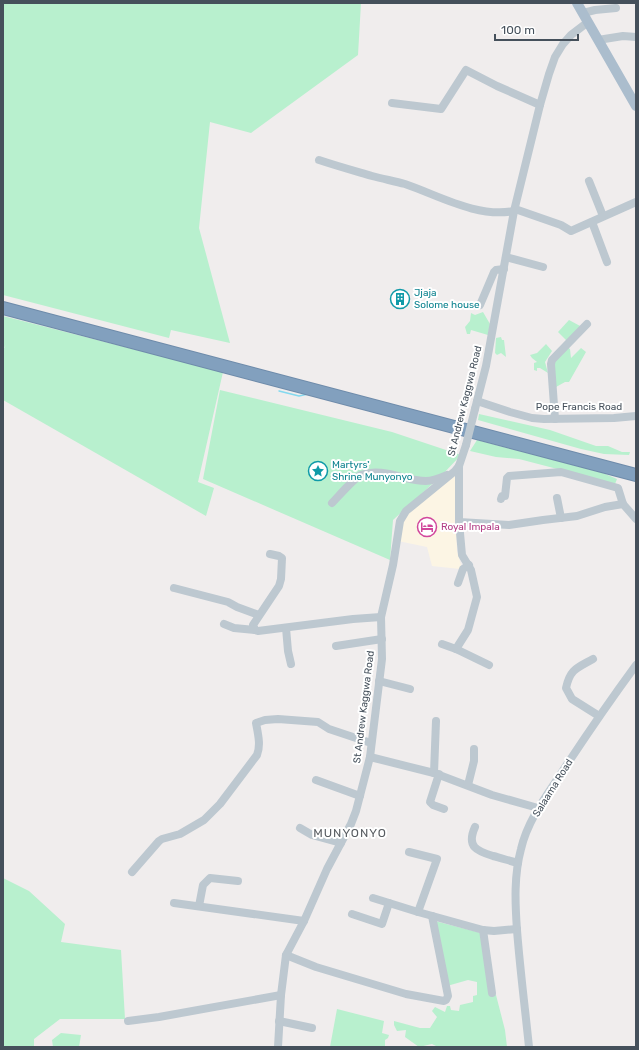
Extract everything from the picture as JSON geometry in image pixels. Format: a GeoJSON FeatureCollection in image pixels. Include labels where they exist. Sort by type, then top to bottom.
{"type":"FeatureCollection","features":[{"type":"Feature","properties":{"kind":"highway"},"geometry":{"type":"LineString","coordinates":[[3,300],[168,347],[636,475]]}},
{"type":"Feature","properties":{"kind":"highway"},"geometry":{"type":"LineString","coordinates":[[3,308],[168,347],[636,467]]}},
{"type":"Feature","properties":{"kind":"main road"},"geometry":{"type":"LineString","coordinates":[[578,3],[636,106]]}},
{"type":"Feature","properties":{"kind":"street"},"geometry":{"type":"LineString","coordinates":[[583,13],[616,8]]}},
{"type":"Feature","properties":{"kind":"street","name":"St Andrew Kaggwa Road"},"geometry":{"type":"LineString","coordinates":[[278,1047],[281,995],[286,956],[304,921],[327,869],[351,824],[370,757],[382,659],[381,617],[400,521],[406,511],[457,468],[466,445],[486,366],[514,210],[540,105],[552,65],[559,50],[571,35],[588,22]]}},
{"type":"Feature","properties":{"kind":"street"},"geometry":{"type":"LineString","coordinates":[[598,40],[623,36],[636,37]]}},
{"type":"Feature","properties":{"kind":"street"},"geometry":{"type":"LineString","coordinates":[[392,103],[441,109],[466,70],[497,86],[540,105]]}},
{"type":"Feature","properties":{"kind":"street"},"geometry":{"type":"LineString","coordinates":[[319,160],[391,180],[475,209],[505,213],[514,210],[561,225],[571,231],[636,202]]}},
{"type":"Feature","properties":{"kind":"street"},"geometry":{"type":"LineString","coordinates":[[589,181],[603,216]]}},
{"type":"Feature","properties":{"kind":"street"},"geometry":{"type":"LineString","coordinates":[[592,222],[607,262]]}},
{"type":"Feature","properties":{"kind":"street"},"geometry":{"type":"LineString","coordinates":[[506,257],[543,267]]}},
{"type":"Feature","properties":{"kind":"street"},"geometry":{"type":"LineString","coordinates":[[480,305],[494,272],[496,270],[504,269]]}},
{"type":"Feature","properties":{"kind":"street"},"geometry":{"type":"LineString","coordinates":[[555,419],[551,364],[552,360],[587,324]]}},
{"type":"Feature","properties":{"kind":"street","name":"Pope Francis Road"},"geometry":{"type":"LineString","coordinates":[[476,405],[532,418],[614,418],[636,416]]}},
{"type":"Feature","properties":{"kind":"street"},"geometry":{"type":"LineString","coordinates":[[332,503],[360,476],[371,473],[385,474],[425,481],[433,480],[457,468],[462,555],[471,570],[477,597],[468,630],[456,649]]}},
{"type":"Feature","properties":{"kind":"street"},"geometry":{"type":"LineString","coordinates":[[501,499],[502,496],[505,496],[507,478],[509,476],[561,472],[618,488],[623,504],[636,519]]}},
{"type":"Feature","properties":{"kind":"street"},"geometry":{"type":"LineString","coordinates":[[557,498],[561,518]]}},
{"type":"Feature","properties":{"kind":"street"},"geometry":{"type":"LineString","coordinates":[[459,522],[509,525],[577,516],[605,507],[623,504]]}},
{"type":"Feature","properties":{"kind":"street"},"geometry":{"type":"LineString","coordinates":[[255,630],[253,625],[279,586],[281,579],[282,558],[270,554]]}},
{"type":"Feature","properties":{"kind":"street"},"geometry":{"type":"LineString","coordinates":[[458,583],[463,569],[468,564]]}},
{"type":"Feature","properties":{"kind":"street"},"geometry":{"type":"LineString","coordinates":[[174,588],[228,602],[259,615]]}},
{"type":"Feature","properties":{"kind":"street"},"geometry":{"type":"LineString","coordinates":[[224,624],[234,628],[258,631],[381,617]]}},
{"type":"Feature","properties":{"kind":"street"},"geometry":{"type":"LineString","coordinates":[[286,628],[290,664]]}},
{"type":"Feature","properties":{"kind":"street"},"geometry":{"type":"LineString","coordinates":[[336,646],[382,639]]}},
{"type":"Feature","properties":{"kind":"street"},"geometry":{"type":"LineString","coordinates":[[442,644],[456,649],[489,666]]}},
{"type":"Feature","properties":{"kind":"street"},"geometry":{"type":"LineString","coordinates":[[593,659],[573,671],[568,677],[566,688],[572,699],[599,716]]}},
{"type":"Feature","properties":{"kind":"street","name":"Salaama Road"},"geometry":{"type":"LineString","coordinates":[[530,1047],[518,952],[515,888],[518,863],[525,836],[538,808],[599,716],[636,664]]}},
{"type":"Feature","properties":{"kind":"street"},"geometry":{"type":"LineString","coordinates":[[379,681],[410,689]]}},
{"type":"Feature","properties":{"kind":"street"},"geometry":{"type":"LineString","coordinates":[[132,872],[159,841],[180,834],[204,820],[220,804],[257,755],[259,750],[259,741],[256,723],[265,720],[278,719],[318,722],[329,729],[371,743]]}},
{"type":"Feature","properties":{"kind":"street"},"geometry":{"type":"LineString","coordinates":[[436,721],[437,773],[430,802],[433,805],[444,809]]}},
{"type":"Feature","properties":{"kind":"street"},"geometry":{"type":"LineString","coordinates":[[468,785],[474,761],[474,749]]}},
{"type":"Feature","properties":{"kind":"street"},"geometry":{"type":"LineString","coordinates":[[370,757],[437,773],[498,797],[538,808]]}},
{"type":"Feature","properties":{"kind":"street"},"geometry":{"type":"LineString","coordinates":[[316,780],[360,796]]}},
{"type":"Feature","properties":{"kind":"street"},"geometry":{"type":"LineString","coordinates":[[474,827],[471,839],[478,851],[518,863]]}},
{"type":"Feature","properties":{"kind":"street"},"geometry":{"type":"LineString","coordinates":[[300,828],[312,835],[341,843]]}},
{"type":"Feature","properties":{"kind":"street"},"geometry":{"type":"LineString","coordinates":[[408,852],[437,860],[418,912]]}},
{"type":"Feature","properties":{"kind":"street"},"geometry":{"type":"LineString","coordinates":[[199,906],[202,885],[210,878],[238,881]]}},
{"type":"Feature","properties":{"kind":"street"},"geometry":{"type":"LineString","coordinates":[[373,898],[483,930],[517,929]]}},
{"type":"Feature","properties":{"kind":"street"},"geometry":{"type":"LineString","coordinates":[[174,903],[304,921]]}},
{"type":"Feature","properties":{"kind":"street"},"geometry":{"type":"LineString","coordinates":[[352,914],[382,924],[389,903]]}},
{"type":"Feature","properties":{"kind":"street"},"geometry":{"type":"LineString","coordinates":[[286,956],[316,967],[406,994],[444,1001],[448,996],[432,916]]}},
{"type":"Feature","properties":{"kind":"street"},"geometry":{"type":"LineString","coordinates":[[483,930],[492,993]]}},
{"type":"Feature","properties":{"kind":"street"},"geometry":{"type":"LineString","coordinates":[[128,1021],[281,995]]}},
{"type":"Feature","properties":{"kind":"street"},"geometry":{"type":"LineString","coordinates":[[279,1021],[312,1028]]}},
{"type":"Feature","properties":{"kind":"shaded area"},"geometry":{"type":"Polygon","coordinates":[[[455,476],[457,477],[457,551],[461,565],[460,569],[432,566],[427,547],[398,541],[400,527],[408,513],[455,476]]]}},
{"type":"Feature","properties":{"kind":"green space"},"geometry":{"type":"Polygon","coordinates":[[[3,3],[361,3],[358,55],[251,133],[210,122],[199,228],[230,343],[171,330],[169,338],[3,295],[3,3]]]}},
{"type":"Feature","properties":{"kind":"green space"},"geometry":{"type":"Polygon","coordinates":[[[483,312],[490,324],[488,335],[471,330],[470,334],[467,334],[465,327],[470,321],[471,313],[475,315],[483,312]]]}},
{"type":"Feature","properties":{"kind":"green space"},"geometry":{"type":"Polygon","coordinates":[[[3,316],[223,372],[198,482],[214,488],[206,516],[3,400],[3,350],[6,345],[3,349],[3,316]]]}},
{"type":"Feature","properties":{"kind":"green space"},"geometry":{"type":"Polygon","coordinates":[[[569,320],[582,327],[567,341],[558,332],[569,320]]]}},
{"type":"Feature","properties":{"kind":"green space"},"geometry":{"type":"Polygon","coordinates":[[[501,337],[502,340],[504,340],[506,357],[501,353],[497,355],[495,353],[496,338],[501,337]]]}},
{"type":"Feature","properties":{"kind":"green space"},"geometry":{"type":"Polygon","coordinates":[[[546,344],[552,351],[545,362],[548,373],[540,368],[537,368],[537,371],[534,370],[534,363],[537,362],[530,355],[537,353],[546,344]]]}},
{"type":"Feature","properties":{"kind":"green space"},"geometry":{"type":"Polygon","coordinates":[[[566,346],[570,349],[571,358],[581,348],[586,352],[569,382],[565,382],[556,387],[552,360],[566,346]]]}},
{"type":"Feature","properties":{"kind":"green space"},"geometry":{"type":"Polygon","coordinates":[[[220,390],[392,432],[461,455],[443,474],[393,520],[390,560],[203,479],[220,390]]]}},
{"type":"Feature","properties":{"kind":"green space"},"geometry":{"type":"Polygon","coordinates":[[[479,414],[550,430],[596,446],[608,446],[622,452],[630,452],[629,455],[604,454],[581,449],[478,420],[479,414]]]}},
{"type":"Feature","properties":{"kind":"green space"},"geometry":{"type":"Polygon","coordinates":[[[477,440],[603,473],[617,479],[615,484],[519,459],[496,457],[470,451],[477,440]]]}},
{"type":"Feature","properties":{"kind":"green space"},"geometry":{"type":"Polygon","coordinates":[[[3,878],[29,891],[65,924],[61,942],[121,950],[125,1019],[60,1019],[34,1039],[34,1047],[3,1047],[3,878]]]}},
{"type":"Feature","properties":{"kind":"green space"},"geometry":{"type":"Polygon","coordinates":[[[435,921],[481,933],[490,993],[496,995],[505,1030],[507,1047],[438,1047],[432,1044],[419,1047],[405,1037],[406,1030],[397,1031],[394,1021],[420,1028],[430,1028],[437,1017],[432,1011],[435,1007],[445,1012],[447,1006],[450,1006],[451,1010],[459,1011],[460,1005],[473,1002],[473,996],[477,995],[477,982],[468,980],[447,986],[435,921]]]}},
{"type":"Feature","properties":{"kind":"green space"},"geometry":{"type":"Polygon","coordinates":[[[337,1009],[384,1021],[382,1033],[389,1035],[385,1040],[385,1047],[330,1047],[337,1009]]]}},
{"type":"Feature","properties":{"kind":"green space"},"geometry":{"type":"Polygon","coordinates":[[[61,1033],[81,1035],[79,1047],[53,1047],[52,1040],[61,1033]]]}},
{"type":"Feature","properties":{"kind":"waterway"},"geometry":{"type":"LineString","coordinates":[[279,391],[299,396],[308,394]]}},
{"type":"Feature","properties":{"kind":"place","name":"Jjaja Solome house"},"geometry":{"type":"Point","coordinates":[400,299]}},
{"type":"Feature","properties":{"kind":"place","name":"Martyrs' Shrine Munyonyo"},"geometry":{"type":"Point","coordinates":[318,471]}},
{"type":"Feature","properties":{"kind":"place","name":"Royal Impala"},"geometry":{"type":"Point","coordinates":[427,527]}},
{"type":"Feature","properties":{"kind":"district","name":"MUNYONYO"},"geometry":{"type":"Point","coordinates":[350,833]}}]}
